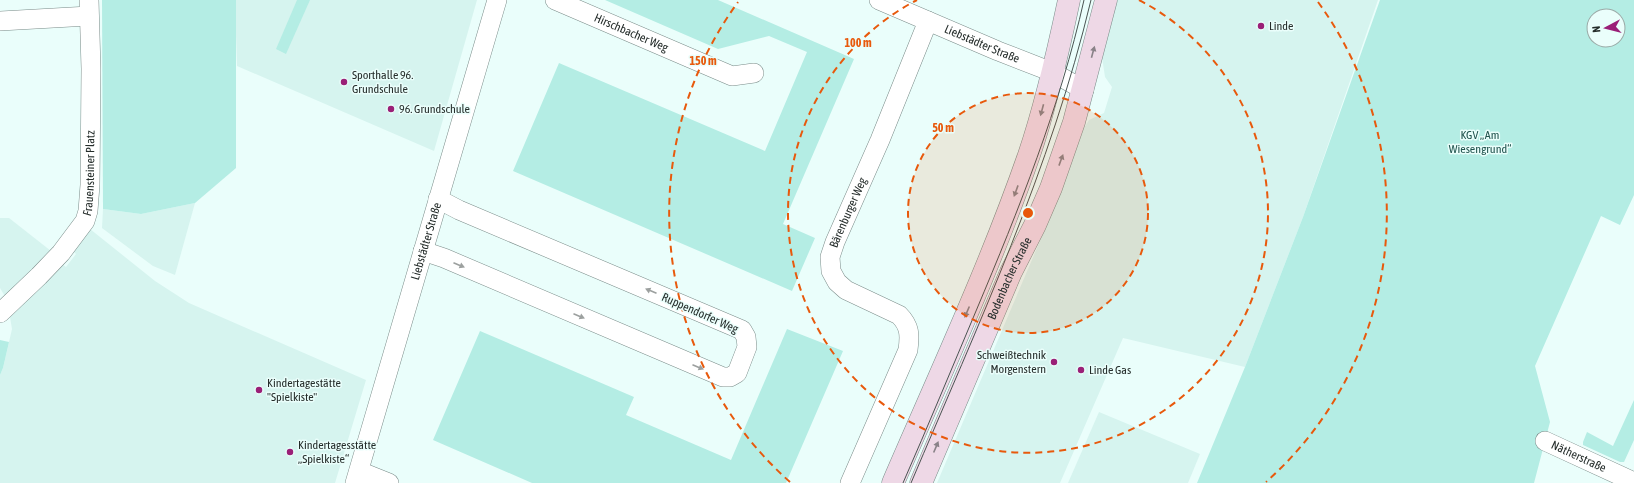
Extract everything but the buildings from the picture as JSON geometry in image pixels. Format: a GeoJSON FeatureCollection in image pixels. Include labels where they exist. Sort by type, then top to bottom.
{"type":"FeatureCollection","features":[{"type":"Feature","properties":{"kind":"street","name":"Liebstädter Straße"},"geometry":{"type":"LineString","coordinates":[[357,477],[497,0]]}},
{"type":"Feature","properties":{"kind":"street","name":"Hirschbacher Weg"},"geometry":{"type":"LineString","coordinates":[[555,0],[732,76],[754,73]]}},
{"type":"Feature","properties":{"kind":"street","name":"Liebstädter Straße"},"geometry":{"type":"LineString","coordinates":[[879,0],[1032,65],[1052,72],[1084,90]]}},
{"type":"Feature","properties":{"kind":"street","name":"Bodenbacher Straße"},"geometry":{"type":"LineString","coordinates":[[894,483],[1001,230],[1029,154],[1052,72],[1069,0]]}},
{"type":"Feature","properties":{"kind":"street","name":"Bodenbacher Straße"},"geometry":{"type":"LineString","coordinates":[[921,483],[1011,272],[1035,225],[1051,188],[1072,130],[1084,90],[1106,0]]}},
{"type":"Feature","properties":{"kind":"street"},"geometry":{"type":"LineString","coordinates":[[0,21],[89,8]]}},
{"type":"Feature","properties":{"kind":"street","name":"Frauensteiner Platz"},"geometry":{"type":"LineString","coordinates":[[3,309],[40,276],[60,254],[85,221],[87,216],[90,185],[89,8]]}},
{"type":"Feature","properties":{"kind":"street","name":"Bärenburger Weg"},"geometry":{"type":"LineString","coordinates":[[850,483],[908,350],[910,336],[905,321],[899,315],[846,290],[837,282],[832,271],[830,257],[835,242],[880,140],[928,21]]}},
{"type":"Feature","properties":{"kind":"street","name":"Ruppendorfer Weg"},"geometry":{"type":"LineString","coordinates":[[423,251],[444,258],[722,377],[730,377],[736,373],[747,347],[746,337],[742,330],[459,210],[438,199]]}},
{"type":"Feature","properties":{"kind":"street","name":"Nätherstraße"},"geometry":{"type":"LineString","coordinates":[[1545,441],[1634,482]]}},
{"type":"Feature","properties":{"kind":"street"},"geometry":{"type":"LineString","coordinates":[[357,477],[389,483]]}},
{"type":"Feature","properties":{"kind":"shaded area","name":"96. Grundschule"},"geometry":{"type":"Polygon","coordinates":[[[236,0],[477,0],[434,151],[237,66],[236,0]]]}},
{"type":"Feature","properties":{"kind":"shaded area"},"geometry":{"type":"Polygon","coordinates":[[[1117,0],[1378,0],[1303,217],[1245,367],[1123,338],[1060,483],[937,483],[1057,201],[1084,128],[1089,120],[1104,113],[1112,87],[1105,77],[1102,57],[1117,0]]]}},
{"type":"Feature","properties":{"kind":"shaded area"},"geometry":{"type":"Polygon","coordinates":[[[195,203],[175,275],[153,266],[102,228],[103,209],[141,214],[195,203]]]}},
{"type":"Feature","properties":{"kind":"shaded area"},"geometry":{"type":"Polygon","coordinates":[[[0,218],[9,218],[51,251],[6,298],[0,288],[0,218]]]}},
{"type":"Feature","properties":{"kind":"shaded area"},"geometry":{"type":"Polygon","coordinates":[[[90,229],[155,281],[189,303],[366,380],[335,483],[0,483],[0,375],[12,329],[9,311],[59,262],[66,267],[76,254],[72,250],[90,229]]]}},
{"type":"Feature","properties":{"kind":"shaded area"},"geometry":{"type":"Polygon","coordinates":[[[1099,412],[1200,454],[1188,483],[1068,483],[1099,412]]]}},
{"type":"Feature","properties":{"kind":"green space"},"geometry":{"type":"Polygon","coordinates":[[[102,0],[236,0],[236,168],[195,203],[141,214],[103,209],[102,0]]]}},
{"type":"Feature","properties":{"kind":"green space"},"geometry":{"type":"Polygon","coordinates":[[[297,0],[310,0],[286,54],[276,49],[297,0]]]}},
{"type":"Feature","properties":{"kind":"green space"},"geometry":{"type":"Polygon","coordinates":[[[605,0],[718,0],[854,59],[783,224],[815,238],[792,291],[513,171],[559,63],[765,151],[807,52],[769,36],[718,49],[605,0]]]}},
{"type":"Feature","properties":{"kind":"green space","name":"KGV „Am Wiesengrund“"},"geometry":{"type":"Polygon","coordinates":[[[1380,0],[1634,0],[1634,195],[1620,225],[1601,216],[1535,366],[1550,422],[1534,483],[1197,483],[1245,367],[1303,217],[1380,0]]]}},
{"type":"Feature","properties":{"kind":"green space"},"geometry":{"type":"Polygon","coordinates":[[[787,329],[843,351],[786,483],[532,483],[433,440],[480,331],[634,397],[626,415],[731,460],[787,329]]]}},
{"type":"Feature","properties":{"kind":"green space"},"geometry":{"type":"Polygon","coordinates":[[[0,340],[9,342],[0,375],[0,340]]]}},
{"type":"Feature","properties":{"kind":"green space"},"geometry":{"type":"Polygon","coordinates":[[[1634,400],[1634,440],[1624,462],[1620,462],[1583,445],[1587,432],[1613,446],[1634,400]]]}},
{"type":"Feature","properties":{"kind":"tram line"},"geometry":{"type":"LineString","coordinates":[[903,483],[1023,196],[1051,119],[1084,0]]}},
{"type":"Feature","properties":{"kind":"tram line"},"geometry":{"type":"LineString","coordinates":[[911,483],[987,305],[1034,185],[1075,63],[1091,0]]}},
{"type":"Feature","properties":{"kind":"place","name":"Linde"},"geometry":{"type":"Point","coordinates":[1261,26]}},
{"type":"Feature","properties":{"kind":"place","name":"Sporthalle 96. Grundschule"},"geometry":{"type":"Point","coordinates":[344,82]}},
{"type":"Feature","properties":{"kind":"place","name":"96. Grundschule"},"geometry":{"type":"Point","coordinates":[391,109]}},
{"type":"Feature","properties":{"kind":"place","name":"Schweißtechnik Morgenstern"},"geometry":{"type":"Point","coordinates":[1054,362]}},
{"type":"Feature","properties":{"kind":"place","name":"Linde Gas"},"geometry":{"type":"Point","coordinates":[1081,370]}},
{"type":"Feature","properties":{"kind":"place","name":"Kindertagestätte \"Spielkiste\""},"geometry":{"type":"Point","coordinates":[259,390]}},
{"type":"Feature","properties":{"kind":"place","name":"Kindertagesstätte „Spielkiste“"},"geometry":{"type":"Point","coordinates":[290,452]}}]}
